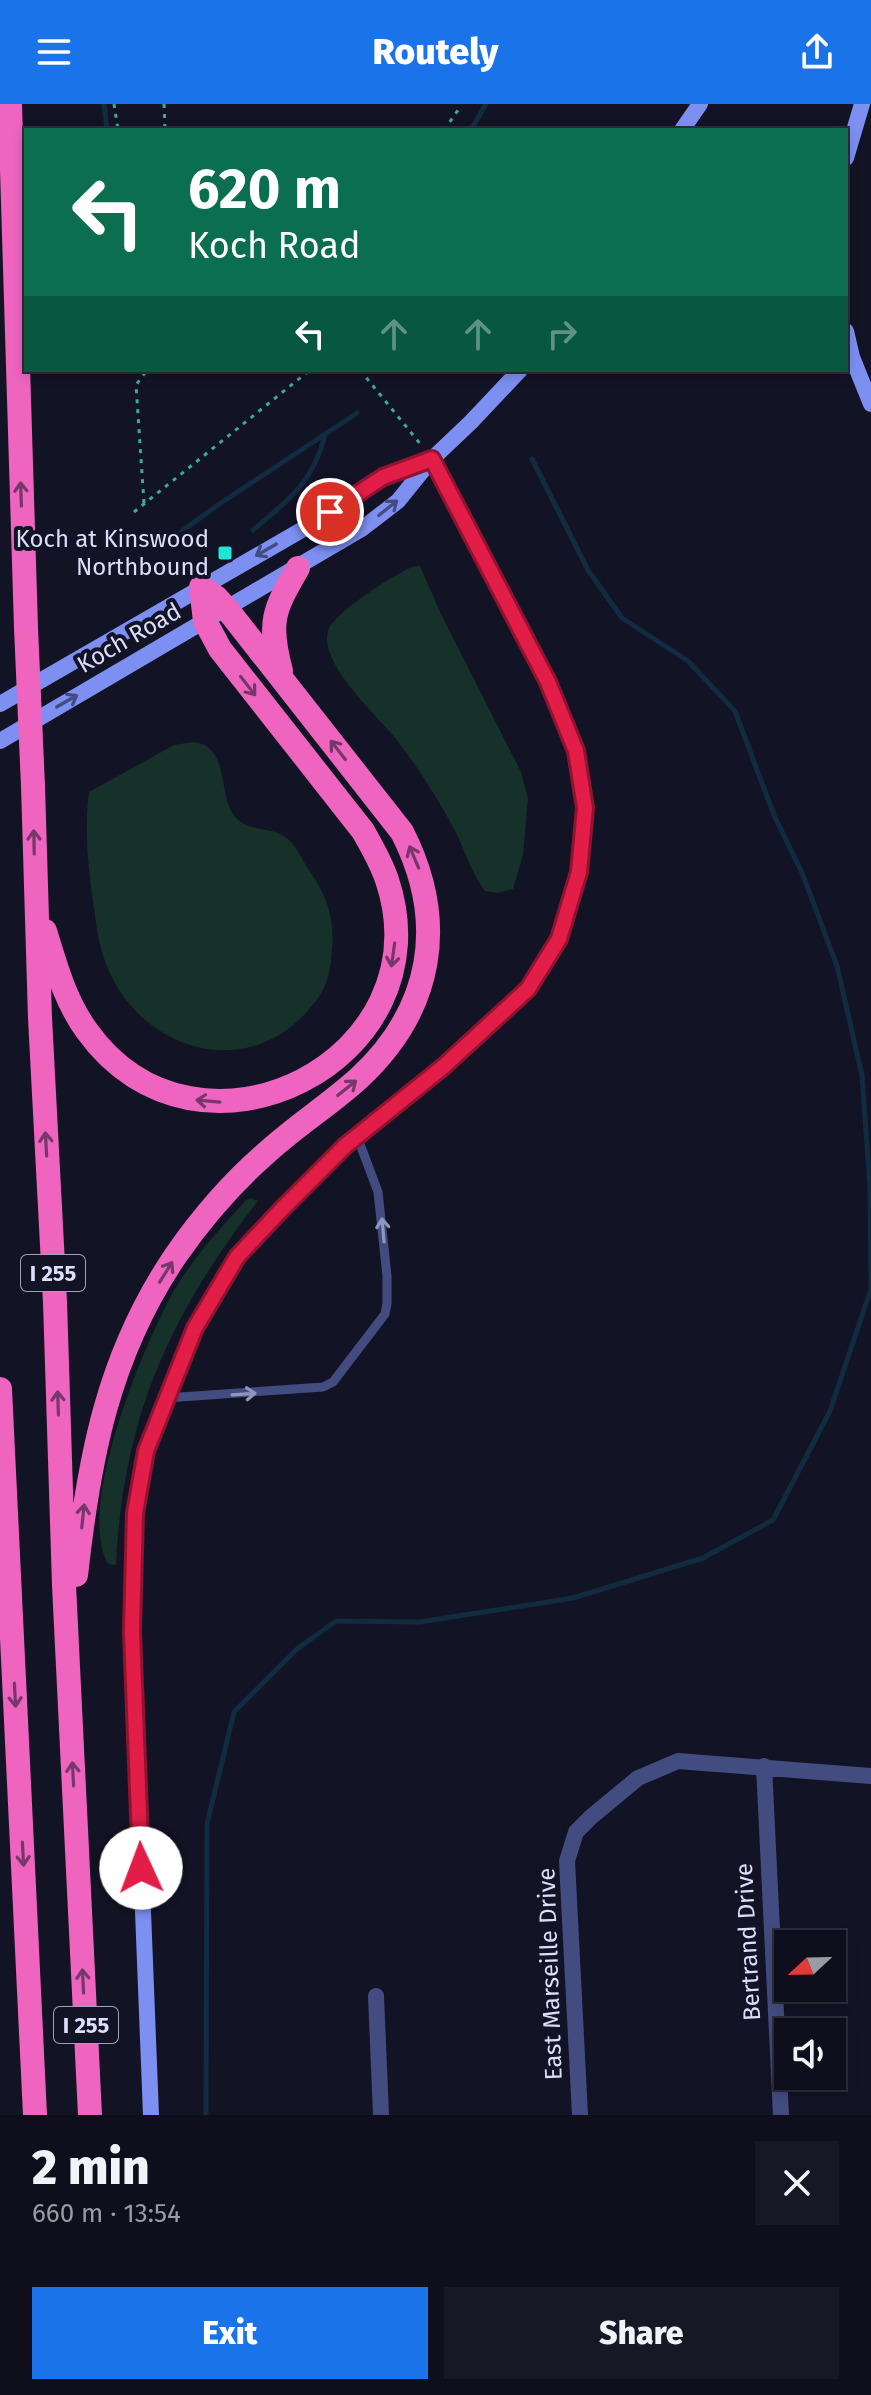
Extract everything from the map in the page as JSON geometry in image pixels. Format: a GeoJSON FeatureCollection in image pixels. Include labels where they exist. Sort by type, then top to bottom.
{"type":"FeatureCollection","features":[{"type":"Feature","properties":{"kind":"highway","name":"I 255"},"geometry":{"type":"LineString","coordinates":[[10,104],[36,898],[90,2115]]}},
{"type":"Feature","properties":{"kind":"highway"},"geometry":{"type":"LineString","coordinates":[[284,681],[273,641],[274,620],[279,600],[298,568]]}},
{"type":"Feature","properties":{"kind":"highway"},"geometry":{"type":"LineString","coordinates":[[67,1649],[84,1498],[91,1464],[110,1390],[139,1319],[176,1256],[226,1192],[262,1156],[358,1079],[383,1053],[402,1026],[422,976],[428,948],[429,918],[424,885],[415,857],[402,832],[227,609],[201,587]]}},
{"type":"Feature","properties":{"kind":"highway"},"geometry":{"type":"LineString","coordinates":[[36,898],[62,985],[87,1032],[121,1067],[161,1090],[212,1102],[261,1097],[289,1088],[313,1077],[333,1062],[369,1023],[391,970],[395,942],[391,898],[379,859],[363,831],[220,649],[205,621],[201,587]]}},
{"type":"Feature","properties":{"kind":"highway","name":"I 255"},"geometry":{"type":"LineString","coordinates":[[0,1389],[35,2115]]}},
{"type":"Feature","properties":{"kind":"street"},"geometry":{"type":"LineString","coordinates":[[683,128],[700,104]]}},
{"type":"Feature","properties":{"kind":"street"},"geometry":{"type":"LineString","coordinates":[[848,151],[862,104]]}},
{"type":"Feature","properties":{"kind":"street"},"geometry":{"type":"LineString","coordinates":[[848,340],[871,404]]}},
{"type":"Feature","properties":{"kind":"street","name":"Koch Road"},"geometry":{"type":"LineString","coordinates":[[0,741],[363,528],[398,501],[432,459],[518,372]]}},
{"type":"Feature","properties":{"kind":"street"},"geometry":{"type":"LineString","coordinates":[[151,2115],[132,1631],[135,1513],[146,1451],[195,1328],[237,1257],[357,1136],[443,1067],[528,989],[559,939],[579,872],[585,808],[576,751],[548,682],[432,459]]}},
{"type":"Feature","properties":{"kind":"street","name":"Koch Road"},"geometry":{"type":"LineString","coordinates":[[0,704],[312,524],[383,477],[432,459]]}},
{"type":"Feature","properties":{"kind":"street","name":"East Marseille Drive"},"geometry":{"type":"LineString","coordinates":[[580,2115],[567,1861],[576,1832],[638,1778],[678,1761],[764,1766]]}},
{"type":"Feature","properties":{"kind":"street"},"geometry":{"type":"LineString","coordinates":[[764,1766],[871,1776]]}},
{"type":"Feature","properties":{"kind":"street","name":"Bertrand Drive"},"geometry":{"type":"LineString","coordinates":[[764,1766],[781,2115]]}},
{"type":"Feature","properties":{"kind":"street"},"geometry":{"type":"LineString","coordinates":[[376,1996],[381,2115]]}},
{"type":"Feature","properties":{"kind":"lane"},"geometry":{"type":"LineString","coordinates":[[166,1398],[323,1387],[333,1382],[385,1314],[387,1276],[378,1192],[357,1136]]}},
{"type":"Feature","properties":{"kind":"path"},"geometry":{"type":"LineString","coordinates":[[114,104],[118,128]]}},
{"type":"Feature","properties":{"kind":"path"},"geometry":{"type":"LineString","coordinates":[[164,104],[165,128]]}},
{"type":"Feature","properties":{"kind":"path"},"geometry":{"type":"LineString","coordinates":[[445,128],[461,106]]}},
{"type":"Feature","properties":{"kind":"path"},"geometry":{"type":"LineString","coordinates":[[144,503],[136,385],[146,372]]}},
{"type":"Feature","properties":{"kind":"path"},"geometry":{"type":"LineString","coordinates":[[134,512],[308,372]]}},
{"type":"Feature","properties":{"kind":"path"},"geometry":{"type":"LineString","coordinates":[[362,372],[432,459]]}},
{"type":"Feature","properties":{"kind":"green space"},"geometry":{"type":"Polygon","coordinates":[[[420,566],[521,772],[528,798],[523,855],[513,889],[497,893],[485,891],[452,825],[423,778],[391,733],[349,685],[331,657],[327,643],[332,624],[366,594],[420,566]]]}},
{"type":"Feature","properties":{"kind":"green space"},"geometry":{"type":"Polygon","coordinates":[[[193,742],[207,747],[215,756],[230,808],[236,817],[249,826],[279,833],[292,843],[321,889],[331,917],[331,961],[320,995],[300,1019],[274,1038],[245,1048],[217,1050],[188,1044],[162,1032],[138,1014],[119,990],[105,961],[98,932],[87,847],[89,792],[174,745],[193,742]]]}},
{"type":"Feature","properties":{"kind":"green space"},"geometry":{"type":"Polygon","coordinates":[[[251,1198],[258,1201],[199,1286],[156,1371],[129,1462],[120,1512],[116,1565],[108,1564],[100,1538],[100,1506],[106,1468],[144,1353],[171,1296],[196,1258],[251,1198]]]}},
{"type":"Feature","properties":{"kind":"waterway"},"geometry":{"type":"LineString","coordinates":[[104,104],[107,128]]}},
{"type":"Feature","properties":{"kind":"waterway"},"geometry":{"type":"LineString","coordinates":[[472,128],[486,104]]}},
{"type":"Feature","properties":{"kind":"waterway"},"geometry":{"type":"LineString","coordinates":[[157,549],[357,413]]}},
{"type":"Feature","properties":{"kind":"waterway"},"geometry":{"type":"LineString","coordinates":[[253,530],[298,489],[314,466],[325,435]]}},
{"type":"Feature","properties":{"kind":"waterway"},"geometry":{"type":"LineString","coordinates":[[206,2115],[207,1824],[234,1712],[297,1649],[336,1621],[420,1622],[573,1598],[703,1558],[773,1520],[830,1411],[871,1289],[870,1187],[862,1075],[837,966],[803,875],[774,815],[735,711],[688,661],[622,618],[588,570],[532,459]]}},
{"type":"Feature","properties":{"kind":"place","name":"Koch at Kinswood Northbound"},"geometry":{"type":"Point","coordinates":[225,553]}},
{"type":"Feature","properties":{"kind":"route"},"geometry":{"type":"LineString","coordinates":[[141,1868],[132,1631],[135,1513],[146,1451],[195,1328],[237,1257],[282,1209],[345,1146],[443,1067],[528,989],[559,939],[579,872],[585,808],[576,751],[548,682],[432,459],[383,477],[330,512]]}}]}
